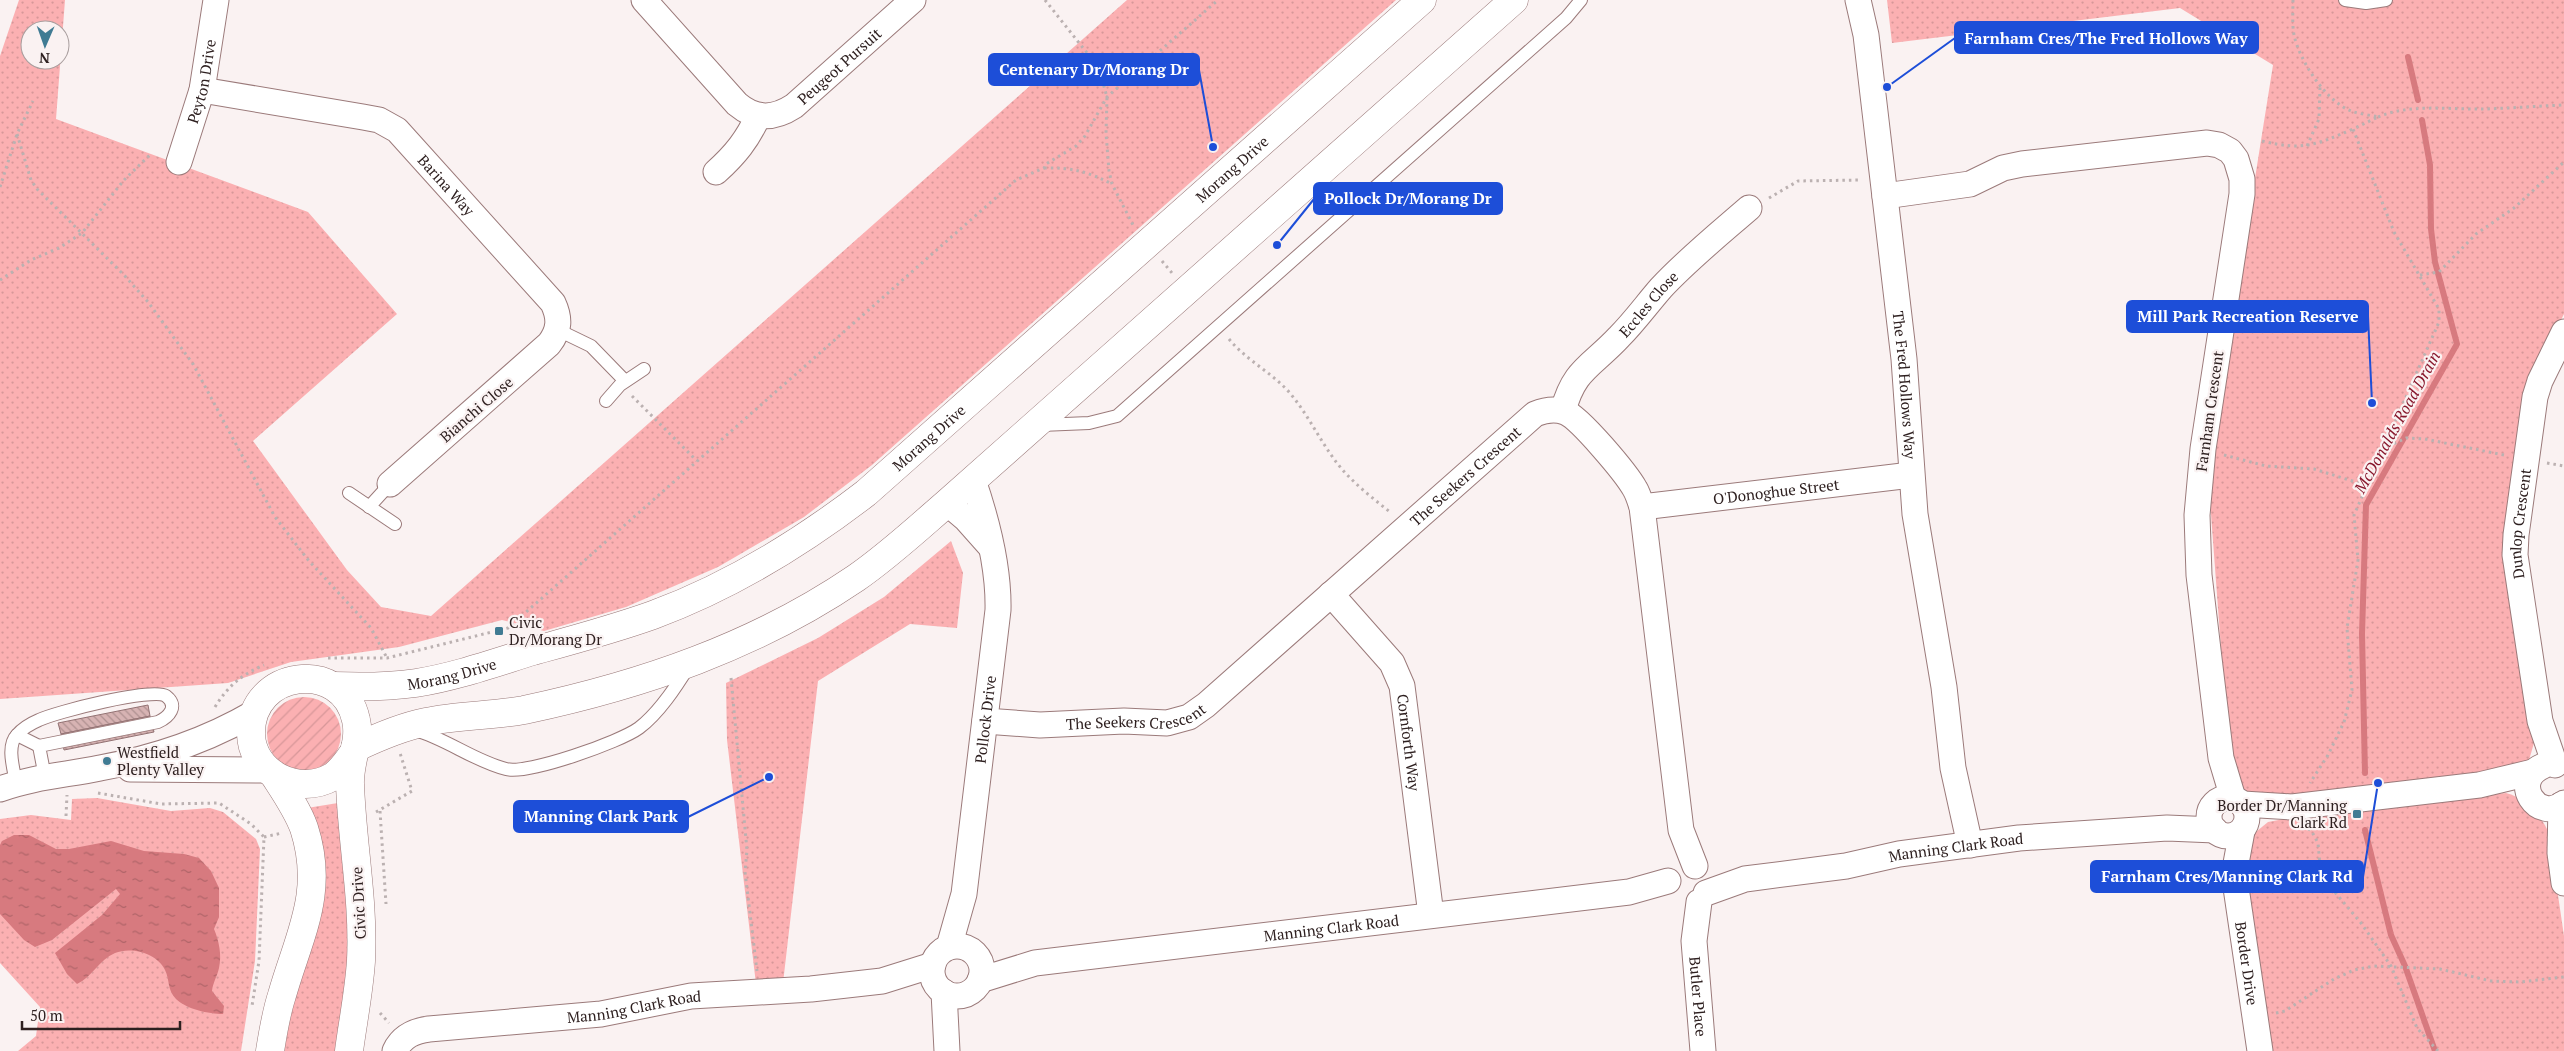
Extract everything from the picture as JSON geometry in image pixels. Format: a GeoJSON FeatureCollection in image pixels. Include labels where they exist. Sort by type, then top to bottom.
{"type":"FeatureCollection","features":[{"type":"Feature","properties":{"kind":"main road","name":"Morang Drive"},"geometry":{"type":"LineString","coordinates":[[333,686],[361,687],[417,683],[590,634],[652,615],[682,602],[731,580],[790,546],[866,493],[1422,0]]}},
{"type":"Feature","properties":{"kind":"main road"},"geometry":{"type":"LineString","coordinates":[[353,751],[406,727],[426,722],[522,710],[624,685],[690,664],[726,649],[795,615],[856,578],[894,549],[1036,425],[1514,0]]}},
{"type":"Feature","properties":{"kind":"main road"},"geometry":{"type":"LineString","coordinates":[[270,1051],[282,995],[308,918],[312,862],[304,827],[293,803],[254,749],[251,731],[254,713],[266,694],[287,681],[310,678],[333,686],[344,695],[352,707],[358,734],[353,751],[344,767],[332,776],[318,782],[295,783],[271,772]]}},
{"type":"Feature","properties":{"kind":"main road","name":"Civic Drive"},"geometry":{"type":"LineString","coordinates":[[349,1051],[360,961],[358,879],[351,800],[353,751]]}},
{"type":"Feature","properties":{"kind":"street","name":"Peyton Drive"},"geometry":{"type":"LineString","coordinates":[[179,162],[202,90],[216,0]]}},
{"type":"Feature","properties":{"kind":"street"},"geometry":{"type":"LineString","coordinates":[[644,0],[737,104],[758,116],[737,153],[716,172]]}},
{"type":"Feature","properties":{"kind":"street","name":"Peugeot Pursuit"},"geometry":{"type":"LineString","coordinates":[[758,116],[775,116],[794,106],[913,0]]}},
{"type":"Feature","properties":{"kind":"street","name":"The Fred Hollows Way"},"geometry":{"type":"LineString","coordinates":[[1858,0],[1866,35],[1904,359],[1911,475],[1922,564],[1944,687],[1962,846]]}},
{"type":"Feature","properties":{"kind":"street","name":"Barina Way"},"geometry":{"type":"LineString","coordinates":[[202,90],[363,116],[379,120],[397,130],[553,303],[558,321],[558,330]]}},
{"type":"Feature","properties":{"kind":"street","name":"Farnham Crescent"},"geometry":{"type":"LineString","coordinates":[[1884,186],[1970,184],[2003,168],[2022,164],[2190,144],[2219,145],[2230,151],[2240,167],[2242,194],[2203,449],[2198,493],[2197,545],[2228,817]]}},
{"type":"Feature","properties":{"kind":"street","name":"Eccles Close"},"geometry":{"type":"LineString","coordinates":[[1563,411],[1572,384],[1580,372],[1619,338],[1661,288],[1686,263],[1749,208]]}},
{"type":"Feature","properties":{"kind":"street","name":"Bianchi Close"},"geometry":{"type":"LineString","coordinates":[[390,484],[549,344],[558,330]]}},
{"type":"Feature","properties":{"kind":"street","name":"Dunlop Crescent"},"geometry":{"type":"LineString","coordinates":[[2564,332],[2540,381],[2535,397],[2516,535],[2516,555],[2548,785],[2564,883]]}},
{"type":"Feature","properties":{"kind":"street","name":"The Seekers Crescent"},"geometry":{"type":"LineString","coordinates":[[985,721],[1063,725],[1102,721],[1167,724],[1178,722],[1206,704],[1534,414],[1552,410],[1563,411]]}},
{"type":"Feature","properties":{"kind":"street"},"geometry":{"type":"LineString","coordinates":[[1563,411],[1576,419],[1628,476],[1636,490],[1642,507],[1688,886]]}},
{"type":"Feature","properties":{"kind":"street","name":"O'Donoghue Street"},"geometry":{"type":"LineString","coordinates":[[1642,507],[1911,475]]}},
{"type":"Feature","properties":{"kind":"street","name":"Pollock Drive"},"geometry":{"type":"LineString","coordinates":[[947,1051],[998,610],[996,570],[983,508],[973,480]]}},
{"type":"Feature","properties":{"kind":"street","name":"Pollock Drive"},"geometry":{"type":"LineString","coordinates":[[947,503],[966,518],[990,546]]}},
{"type":"Feature","properties":{"kind":"street","name":"Cornforth Way"},"geometry":{"type":"LineString","coordinates":[[1331,594],[1392,663],[1402,686],[1431,915]]}},
{"type":"Feature","properties":{"kind":"street"},"geometry":{"type":"LineString","coordinates":[[8,786],[45,777],[100,768],[191,745],[254,713]]}},
{"type":"Feature","properties":{"kind":"street"},"geometry":{"type":"LineString","coordinates":[[100,768],[271,772]]}},
{"type":"Feature","properties":{"kind":"street","name":"Manning Clark Road"},"geometry":{"type":"LineString","coordinates":[[395,1051],[398,1044],[410,1034],[429,1029],[602,1014],[691,996],[882,981],[1688,886],[1846,866],[1898,854],[2019,838],[2168,828],[2228,817],[2298,818],[2479,785],[2548,785]]}},
{"type":"Feature","properties":{"kind":"street","name":"Border Drive"},"geometry":{"type":"LineString","coordinates":[[2228,817],[2234,874],[2260,1051]]}},
{"type":"Feature","properties":{"kind":"street","name":"Butler Place"},"geometry":{"type":"LineString","coordinates":[[1688,886],[1703,1051]]}},
{"type":"Feature","properties":{"kind":"lane"},"geometry":{"type":"LineString","coordinates":[[1036,425],[1089,424],[1116,416],[1566,18],[1581,0]]}},
{"type":"Feature","properties":{"kind":"lane"},"geometry":{"type":"LineString","coordinates":[[2345,0],[2366,3],[2386,0]]}},
{"type":"Feature","properties":{"kind":"lane"},"geometry":{"type":"LineString","coordinates":[[558,330],[590,346],[625,381]]}},
{"type":"Feature","properties":{"kind":"lane"},"geometry":{"type":"LineString","coordinates":[[606,401],[625,381],[644,369]]}},
{"type":"Feature","properties":{"kind":"lane"},"geometry":{"type":"LineString","coordinates":[[369,508],[390,484]]}},
{"type":"Feature","properties":{"kind":"lane"},"geometry":{"type":"LineString","coordinates":[[349,493],[395,524]]}},
{"type":"Feature","properties":{"kind":"lane"},"geometry":{"type":"LineString","coordinates":[[406,727],[438,738],[506,769],[529,769],[613,742],[637,730],[648,720],[681,679],[690,664]]}},
{"type":"Feature","properties":{"kind":"lane"},"geometry":{"type":"LineString","coordinates":[[8,786],[12,752],[17,735],[40,720],[60,712],[150,693],[166,696],[172,707],[169,716],[158,722],[39,746],[17,735]]}},
{"type":"Feature","properties":{"kind":"lane"},"geometry":{"type":"LineString","coordinates":[[39,746],[45,777]]}},
{"type":"Feature","properties":{"kind":"path"},"geometry":{"type":"LineString","coordinates":[[1044,168],[1046,164],[1080,141],[1107,97],[1218,0]]}},
{"type":"Feature","properties":{"kind":"path"},"geometry":{"type":"LineString","coordinates":[[2292,0],[2294,34],[2298,48],[2320,86],[2332,99],[2351,111],[2378,117]]}},
{"type":"Feature","properties":{"kind":"path"},"geometry":{"type":"LineString","coordinates":[[2307,147],[2319,119],[2320,86]]}},
{"type":"Feature","properties":{"kind":"path"},"geometry":{"type":"LineString","coordinates":[[0,187],[17,134],[34,101]]}},
{"type":"Feature","properties":{"kind":"path"},"geometry":{"type":"LineString","coordinates":[[2262,140],[2283,146],[2307,147],[2392,111],[2425,108],[2492,109],[2564,105]]}},
{"type":"Feature","properties":{"kind":"path"},"geometry":{"type":"LineString","coordinates":[[2310,782],[2328,755],[2344,722],[2352,690],[2347,628],[2358,560],[2354,515],[2365,485],[2438,322],[2439,309],[2394,232],[2353,129]]}},
{"type":"Feature","properties":{"kind":"path"},"geometry":{"type":"LineString","coordinates":[[17,134],[31,180],[37,190],[124,275],[175,338],[206,388],[275,517],[309,561],[371,628],[388,658]]}},
{"type":"Feature","properties":{"kind":"path"},"geometry":{"type":"LineString","coordinates":[[0,280],[31,260],[60,248],[82,233],[124,180],[152,152]]}},
{"type":"Feature","properties":{"kind":"path"},"geometry":{"type":"LineString","coordinates":[[2420,275],[2439,272],[2476,234],[2529,196],[2564,162]]}},
{"type":"Feature","properties":{"kind":"path"},"geometry":{"type":"LineString","coordinates":[[327,657],[388,658],[508,628],[1016,180],[1044,168],[1066,167],[1082,170],[1112,184]]}},
{"type":"Feature","properties":{"kind":"path"},"geometry":{"type":"LineString","coordinates":[[1749,208],[1798,181],[1813,179],[1884,186]]}},
{"type":"Feature","properties":{"kind":"path"},"geometry":{"type":"LineString","coordinates":[[625,381],[628,393],[697,461]]}},
{"type":"Feature","properties":{"kind":"path"},"geometry":{"type":"LineString","coordinates":[[2382,449],[2406,438],[2425,439],[2564,466]]}},
{"type":"Feature","properties":{"kind":"path"},"geometry":{"type":"LineString","coordinates":[[2203,449],[2266,466],[2314,469],[2365,485]]}},
{"type":"Feature","properties":{"kind":"path"},"geometry":{"type":"LineString","coordinates":[[214,710],[233,682],[247,672],[270,662]]}},
{"type":"Feature","properties":{"kind":"path"},"geometry":{"type":"LineString","coordinates":[[730,678],[746,833],[745,872],[759,992]]}},
{"type":"Feature","properties":{"kind":"path"},"geometry":{"type":"LineString","coordinates":[[66,816],[67,792],[74,792]]}},
{"type":"Feature","properties":{"kind":"path"},"geometry":{"type":"LineString","coordinates":[[97,793],[161,804],[219,803],[251,824],[264,837],[259,962],[250,1016]]}},
{"type":"Feature","properties":{"kind":"path"},"geometry":{"type":"LineString","coordinates":[[2298,818],[2311,830],[2318,843],[2320,864],[2328,884],[2361,923],[2391,966],[2418,1028],[2438,1051]]}},
{"type":"Feature","properties":{"kind":"path"},"geometry":{"type":"LineString","coordinates":[[2254,1019],[2285,1010],[2334,979],[2363,967],[2391,966],[2440,969],[2491,981],[2520,982],[2564,977]]}},
{"type":"Feature","properties":{"kind":"shaded area"},"geometry":{"type":"Polygon","coordinates":[[[19,0],[65,0],[63,20],[20,20],[20,70],[60,70],[56,119],[308,212],[397,314],[253,441],[347,570],[381,607],[431,616],[1127,0],[1396,0],[872,465],[804,517],[718,567],[626,607],[544,631],[502,620],[399,647],[291,662],[228,683],[0,699],[0,56],[19,0]]]}},
{"type":"Feature","properties":{"kind":"shaded area"},"geometry":{"type":"Polygon","coordinates":[[[1887,0],[2564,0],[2564,314],[2532,377],[2513,492],[2534,743],[2529,760],[2514,768],[2268,798],[2240,791],[2230,769],[2208,474],[2273,65],[2180,8],[1892,43],[1887,0]]]}},
{"type":"Feature","properties":{"kind":"shaded area"},"geometry":{"type":"Polygon","coordinates":[[[951,541],[963,573],[957,628],[910,624],[818,681],[783,983],[756,984],[727,740],[726,683],[818,638],[884,597],[951,541]]]}},
{"type":"Feature","properties":{"kind":"shaded area"},"geometry":{"type":"Polygon","coordinates":[[[297,697],[311,697],[325,703],[335,713],[341,727],[341,741],[335,755],[325,765],[311,771],[297,771],[283,765],[273,755],[267,741],[267,727],[273,713],[283,703],[297,697]]]}},
{"type":"Feature","properties":{"kind":"shaded area"},"geometry":{"type":"Polygon","coordinates":[[[2506,793],[2526,803],[2538,815],[2549,834],[2564,936],[2564,1051],[2268,1051],[2243,872],[2251,836],[2268,822],[2290,818],[2506,793]]]}},
{"type":"Feature","properties":{"kind":"shaded area"},"geometry":{"type":"Polygon","coordinates":[[[97,798],[171,811],[210,808],[223,812],[256,839],[260,849],[255,961],[241,1051],[18,1051],[36,1036],[40,1007],[0,963],[0,819],[31,815],[71,820],[72,799],[97,798]]]}},
{"type":"Feature","properties":{"kind":"shaded area"},"geometry":{"type":"Polygon","coordinates":[[[338,803],[345,865],[348,927],[348,959],[342,1021],[335,1051],[282,1051],[307,808],[338,803]]]}},
{"type":"Feature","properties":{"kind":"water"},"geometry":{"type":"Polygon","coordinates":[[[14,835],[29,835],[56,849],[69,849],[111,841],[144,851],[184,854],[199,858],[211,871],[219,888],[219,917],[214,929],[220,948],[220,963],[212,991],[224,1006],[223,1014],[198,1010],[180,1003],[171,992],[167,974],[162,964],[144,953],[129,950],[115,953],[104,960],[77,984],[67,974],[55,953],[102,915],[120,894],[116,889],[52,940],[35,947],[24,940],[0,914],[0,845],[2,841],[14,835]]]}},
{"type":"Feature","properties":{"kind":"building"},"geometry":{"type":"Polygon","coordinates":[[[148,705],[150,716],[61,734],[58,723],[148,705]]]}},
{"type":"Feature","properties":{"kind":"building"},"geometry":{"type":"Polygon","coordinates":[[[150,716],[154,732],[64,750],[61,734],[150,716]]]}},
{"type":"Feature","properties":{"kind":"waterway","name":"McDonalds Road Drain"},"geometry":{"type":"LineString","coordinates":[[2408,57],[2418,100]]}},
{"type":"Feature","properties":{"kind":"waterway","name":"McDonalds Road Drain"},"geometry":{"type":"LineString","coordinates":[[2365,773],[2362,634],[2366,505],[2457,344],[2435,262],[2431,229],[2430,165],[2422,120]]}},
{"type":"Feature","properties":{"kind":"waterway","name":"McDonalds Road Drain"},"geometry":{"type":"LineString","coordinates":[[2365,830],[2391,935],[2405,966],[2435,1051]]}},
{"type":"Feature","properties":{"kind":"place","name":"Farnham Cres/The Fred Hollows Way"},"geometry":{"type":"Point","coordinates":[1887,87]}},
{"type":"Feature","properties":{"kind":"place","name":"Centenary Dr/Morang Dr"},"geometry":{"type":"Point","coordinates":[1213,147]}},
{"type":"Feature","properties":{"kind":"place","name":"Pollock Dr/Morang Dr"},"geometry":{"type":"Point","coordinates":[1277,245]}},
{"type":"Feature","properties":{"kind":"place","name":"Mill Park Recreation Reserve"},"geometry":{"type":"Point","coordinates":[2372,403]}},
{"type":"Feature","properties":{"kind":"place","name":"Civic Dr/Morang Dr"},"geometry":{"type":"Point","coordinates":[499,631]}},
{"type":"Feature","properties":{"kind":"place","name":"Westfield Plenty Valley"},"geometry":{"type":"Point","coordinates":[107,761]}},
{"type":"Feature","properties":{"kind":"place","name":"Manning Clark Park"},"geometry":{"type":"Point","coordinates":[769,777]}},
{"type":"Feature","properties":{"kind":"place","name":"Farnham Cres/Manning Clark Rd"},"geometry":{"type":"Point","coordinates":[2378,783]}},
{"type":"Feature","properties":{"kind":"place","name":"Border Dr/Manning Clark Rd"},"geometry":{"type":"Point","coordinates":[2357,814]}}]}
